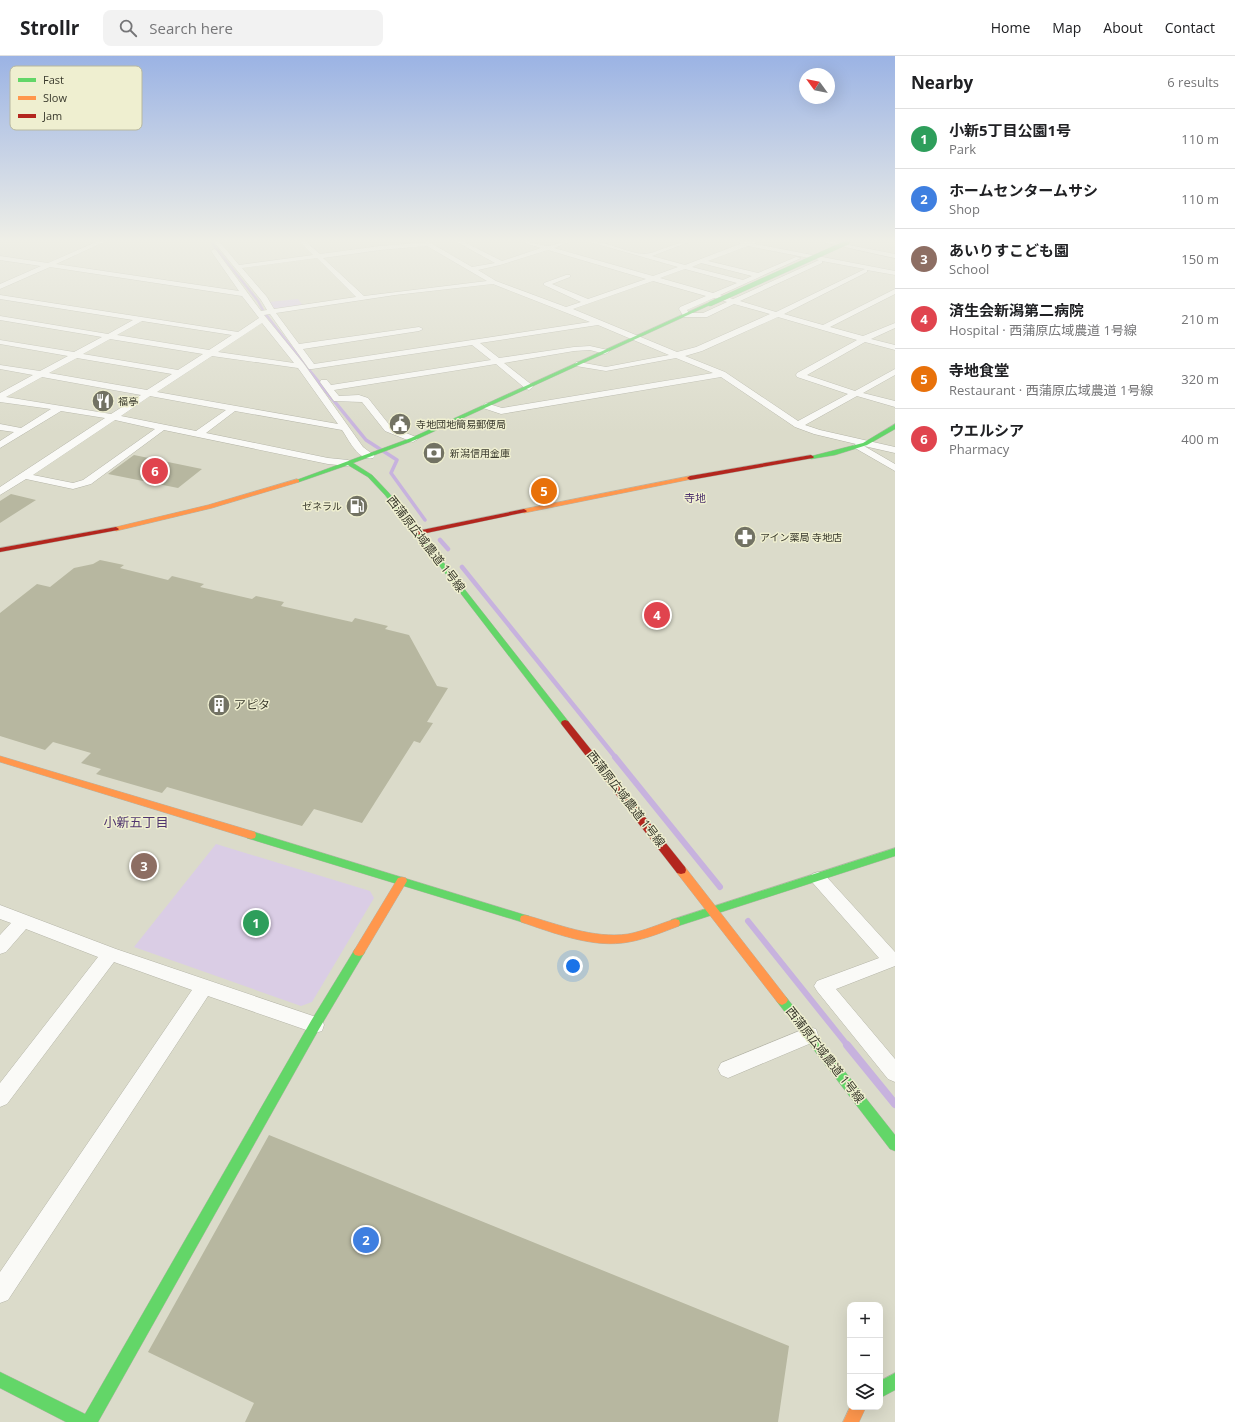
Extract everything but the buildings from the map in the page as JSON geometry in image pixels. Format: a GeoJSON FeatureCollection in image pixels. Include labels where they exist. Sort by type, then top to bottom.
{"type":"FeatureCollection","features":[{"type":"Feature","properties":{"kind":"street"},"geometry":{"type":"LineString","coordinates":[[56,306],[239,334]]}},
{"type":"Feature","properties":{"kind":"street"},"geometry":{"type":"LineString","coordinates":[[253,306],[301,366],[360,448],[370,456]]}},
{"type":"Feature","properties":{"kind":"street"},"geometry":{"type":"LineString","coordinates":[[268,306],[337,399],[359,398],[365,400],[388,429],[413,439]]}},
{"type":"Feature","properties":{"kind":"street"},"geometry":{"type":"LineString","coordinates":[[0,492],[113,418],[209,352],[239,334],[261,316],[271,311],[308,306]]}},
{"type":"Feature","properties":{"kind":"street"},"geometry":{"type":"LineString","coordinates":[[557,306],[722,374],[798,425],[861,445],[895,450]]}},
{"type":"Feature","properties":{"kind":"street"},"geometry":{"type":"LineString","coordinates":[[566,309],[576,306]]}},
{"type":"Feature","properties":{"kind":"street"},"geometry":{"type":"LineString","coordinates":[[0,550],[43,544],[162,518],[282,486],[370,456],[413,439],[529,387],[687,315],[702,306]]}},
{"type":"Feature","properties":{"kind":"street"},"geometry":{"type":"LineString","coordinates":[[687,315],[704,315],[726,306]]}},
{"type":"Feature","properties":{"kind":"street"},"geometry":{"type":"LineString","coordinates":[[748,306],[895,348]]}},
{"type":"Feature","properties":{"kind":"street"},"geometry":{"type":"LineString","coordinates":[[579,364],[595,368],[606,368],[679,355],[699,349],[795,306]]}},
{"type":"Feature","properties":{"kind":"street"},"geometry":{"type":"LineString","coordinates":[[824,327],[866,306]]}},
{"type":"Feature","properties":{"kind":"street"},"geometry":{"type":"LineString","coordinates":[[0,318],[301,366]]}},
{"type":"Feature","properties":{"kind":"street"},"geometry":{"type":"LineString","coordinates":[[0,398],[140,319]]}},
{"type":"Feature","properties":{"kind":"street"},"geometry":{"type":"LineString","coordinates":[[6,326],[16,320]]}},
{"type":"Feature","properties":{"kind":"street"},"geometry":{"type":"LineString","coordinates":[[312,367],[601,323]]}},
{"type":"Feature","properties":{"kind":"street"},"geometry":{"type":"LineString","coordinates":[[895,325],[864,339],[800,375],[858,394],[895,404]]}},
{"type":"Feature","properties":{"kind":"street"},"geometry":{"type":"LineString","coordinates":[[297,347],[419,329]]}},
{"type":"Feature","properties":{"kind":"street"},"geometry":{"type":"LineString","coordinates":[[0,342],[180,373]]}},
{"type":"Feature","properties":{"kind":"street"},"geometry":{"type":"LineString","coordinates":[[475,343],[495,361],[529,387]]}},
{"type":"Feature","properties":{"kind":"street"},"geometry":{"type":"LineString","coordinates":[[329,388],[495,361],[590,348],[605,352]]}},
{"type":"Feature","properties":{"kind":"street"},"geometry":{"type":"LineString","coordinates":[[0,367],[345,428]]}},
{"type":"Feature","properties":{"kind":"street"},"geometry":{"type":"LineString","coordinates":[[798,425],[858,394],[895,372]]}},
{"type":"Feature","properties":{"kind":"street"},"geometry":{"type":"LineString","coordinates":[[486,406],[501,411],[524,408],[722,374]]}},
{"type":"Feature","properties":{"kind":"street"},"geometry":{"type":"LineString","coordinates":[[0,398],[200,434],[328,461],[348,463]]}},
{"type":"Feature","properties":{"kind":"street"},"geometry":{"type":"LineString","coordinates":[[0,445],[60,408]]}},
{"type":"Feature","properties":{"kind":"street"},"geometry":{"type":"LineString","coordinates":[[200,434],[234,408]]}},
{"type":"Feature","properties":{"kind":"street"},"geometry":{"type":"LineString","coordinates":[[0,426],[22,431]]}},
{"type":"Feature","properties":{"kind":"street"},"geometry":{"type":"LineString","coordinates":[[418,533],[713,472],[835,453],[861,445],[895,426]]}},
{"type":"Feature","properties":{"kind":"street"},"geometry":{"type":"LineString","coordinates":[[25,476],[73,486],[87,482],[163,427]]}},
{"type":"Feature","properties":{"kind":"street"},"geometry":{"type":"LineString","coordinates":[[861,445],[895,468]]}},
{"type":"Feature","properties":{"kind":"street","name":"西蒲原広域農道 1号線"},"geometry":{"type":"LineString","coordinates":[[348,463],[370,476],[378,483],[895,1144]]}},
{"type":"Feature","properties":{"kind":"street"},"geometry":{"type":"LineString","coordinates":[[0,759],[576,934],[603,938],[627,938],[712,910],[818,878],[895,852]]}},
{"type":"Feature","properties":{"kind":"street"},"geometry":{"type":"LineString","coordinates":[[818,878],[894,959],[823,986],[895,1073]]}},
{"type":"Feature","properties":{"kind":"street"},"geometry":{"type":"LineString","coordinates":[[89,1422],[315,1025],[402,881]]}},
{"type":"Feature","properties":{"kind":"street"},"geometry":{"type":"LineString","coordinates":[[0,912],[110,954],[315,1025]]}},
{"type":"Feature","properties":{"kind":"street"},"geometry":{"type":"LineString","coordinates":[[0,947],[23,920]]}},
{"type":"Feature","properties":{"kind":"street"},"geometry":{"type":"LineString","coordinates":[[0,1098],[110,954]]}},
{"type":"Feature","properties":{"kind":"street"},"geometry":{"type":"LineString","coordinates":[[0,1292],[205,986]]}},
{"type":"Feature","properties":{"kind":"street"},"geometry":{"type":"LineString","coordinates":[[728,1069],[809,1035]]}},
{"type":"Feature","properties":{"kind":"street"},"geometry":{"type":"LineString","coordinates":[[0,1380],[83,1422]]}},
{"type":"Feature","properties":{"kind":"street"},"geometry":{"type":"LineString","coordinates":[[883,1388],[895,1381]]}},
{"type":"Feature","properties":{"kind":"street"},"geometry":{"type":"LineString","coordinates":[[851,1422],[857,1410]]}},
{"type":"Feature","properties":{"kind":"shaded area"},"geometry":{"type":"Polygon","coordinates":[[[272,306],[303,306],[274,309],[272,306]]]}},
{"type":"Feature","properties":{"kind":"shaded area"},"geometry":{"type":"Polygon","coordinates":[[[216,844],[370,891],[374,898],[312,1002],[301,1006],[134,947],[216,844]]]}},
{"type":"Feature","properties":{"kind":"waterway"},"geometry":{"type":"LineString","coordinates":[[261,306],[309,370]]}},
{"type":"Feature","properties":{"kind":"waterway"},"geometry":{"type":"LineString","coordinates":[[308,369],[366,440],[397,460],[391,473],[425,520]]}},
{"type":"Feature","properties":{"kind":"waterway"},"geometry":{"type":"LineString","coordinates":[[440,540],[448,549]]}},
{"type":"Feature","properties":{"kind":"waterway"},"geometry":{"type":"LineString","coordinates":[[462,567],[616,758]]}},
{"type":"Feature","properties":{"kind":"waterway"},"geometry":{"type":"LineString","coordinates":[[615,757],[720,887]]}},
{"type":"Feature","properties":{"kind":"waterway"},"geometry":{"type":"LineString","coordinates":[[748,921],[848,1046]]}},
{"type":"Feature","properties":{"kind":"waterway"},"geometry":{"type":"LineString","coordinates":[[847,1045],[895,1104]]}},
{"type":"Feature","properties":{"kind":"traffic: fast"},"geometry":{"type":"LineString","coordinates":[[297,481],[413,439],[706,306]]}},
{"type":"Feature","properties":{"kind":"traffic: fast"},"geometry":{"type":"LineString","coordinates":[[811,457],[835,453],[865,444],[895,426]]}},
{"type":"Feature","properties":{"kind":"traffic: fast"},"geometry":{"type":"LineString","coordinates":[[348,463],[370,476],[387,494],[565,723]]}},
{"type":"Feature","properties":{"kind":"traffic: fast"},"geometry":{"type":"LineString","coordinates":[[251,835],[525,919]]}},
{"type":"Feature","properties":{"kind":"traffic: fast"},"geometry":{"type":"LineString","coordinates":[[675,923],[895,852]]}},
{"type":"Feature","properties":{"kind":"traffic: fast"},"geometry":{"type":"LineString","coordinates":[[89,1422],[315,1025],[359,952]]}},
{"type":"Feature","properties":{"kind":"traffic: fast"},"geometry":{"type":"LineString","coordinates":[[782,1000],[895,1145]]}},
{"type":"Feature","properties":{"kind":"traffic: fast"},"geometry":{"type":"LineString","coordinates":[[0,1380],[83,1422]]}},
{"type":"Feature","properties":{"kind":"traffic: fast"},"geometry":{"type":"LineString","coordinates":[[883,1388],[895,1381]]}},
{"type":"Feature","properties":{"kind":"traffic: slow"},"geometry":{"type":"LineString","coordinates":[[524,511],[690,478]]}},
{"type":"Feature","properties":{"kind":"traffic: slow"},"geometry":{"type":"LineString","coordinates":[[116,529],[210,507],[297,481]]}},
{"type":"Feature","properties":{"kind":"traffic: slow"},"geometry":{"type":"LineString","coordinates":[[0,759],[251,835]]}},
{"type":"Feature","properties":{"kind":"traffic: slow"},"geometry":{"type":"LineString","coordinates":[[681,870],[782,1000]]}},
{"type":"Feature","properties":{"kind":"traffic: slow"},"geometry":{"type":"LineString","coordinates":[[359,952],[402,881]]}},
{"type":"Feature","properties":{"kind":"traffic: slow"},"geometry":{"type":"LineString","coordinates":[[525,919],[576,934],[603,939],[628,938],[675,923]]}},
{"type":"Feature","properties":{"kind":"traffic: slow"},"geometry":{"type":"LineString","coordinates":[[851,1422],[857,1410]]}},
{"type":"Feature","properties":{"kind":"traffic: jam"},"geometry":{"type":"LineString","coordinates":[[690,478],[811,457]]}},
{"type":"Feature","properties":{"kind":"traffic: jam"},"geometry":{"type":"LineString","coordinates":[[417,533],[524,511]]}},
{"type":"Feature","properties":{"kind":"traffic: jam"},"geometry":{"type":"LineString","coordinates":[[0,550],[116,529]]}},
{"type":"Feature","properties":{"kind":"traffic: jam"},"geometry":{"type":"LineString","coordinates":[[565,723],[681,870]]}},
{"type":"Feature","properties":{"kind":"place","name":"福亭"},"geometry":{"type":"Point","coordinates":[103,401]}},
{"type":"Feature","properties":{"kind":"place","name":"寺地団地簡易郵便局"},"geometry":{"type":"Point","coordinates":[400,424]}},
{"type":"Feature","properties":{"kind":"place","name":"新潟信用金庫"},"geometry":{"type":"Point","coordinates":[434,453]}},
{"type":"Feature","properties":{"kind":"place","name":"ウエルシア"},"geometry":{"type":"Point","coordinates":[155,471]}},
{"type":"Feature","properties":{"kind":"place","name":"寺地食堂"},"geometry":{"type":"Point","coordinates":[544,491]}},
{"type":"Feature","properties":{"kind":"place","name":"ゼネラル"},"geometry":{"type":"Point","coordinates":[357,506]}},
{"type":"Feature","properties":{"kind":"place","name":"アイン薬局 寺地店"},"geometry":{"type":"Point","coordinates":[745,537]}},
{"type":"Feature","properties":{"kind":"place","name":"済生会新潟第二病院"},"geometry":{"type":"Point","coordinates":[657,615]}},
{"type":"Feature","properties":{"kind":"place","name":"アピタ"},"geometry":{"type":"Point","coordinates":[219,705]}},
{"type":"Feature","properties":{"kind":"place","name":"あいりすこども園"},"geometry":{"type":"Point","coordinates":[144,866]}},
{"type":"Feature","properties":{"kind":"place","name":"小新5丁目公園1号"},"geometry":{"type":"Point","coordinates":[256,923]}},
{"type":"Feature","properties":{"kind":"place","name":"ホームセンタームサシ"},"geometry":{"type":"Point","coordinates":[366,1240]}},
{"type":"Feature","properties":{"kind":"district","name":"寺地"},"geometry":{"type":"Point","coordinates":[695,498]}},
{"type":"Feature","properties":{"kind":"district","name":"小新五丁目"},"geometry":{"type":"Point","coordinates":[136,822]}}]}
